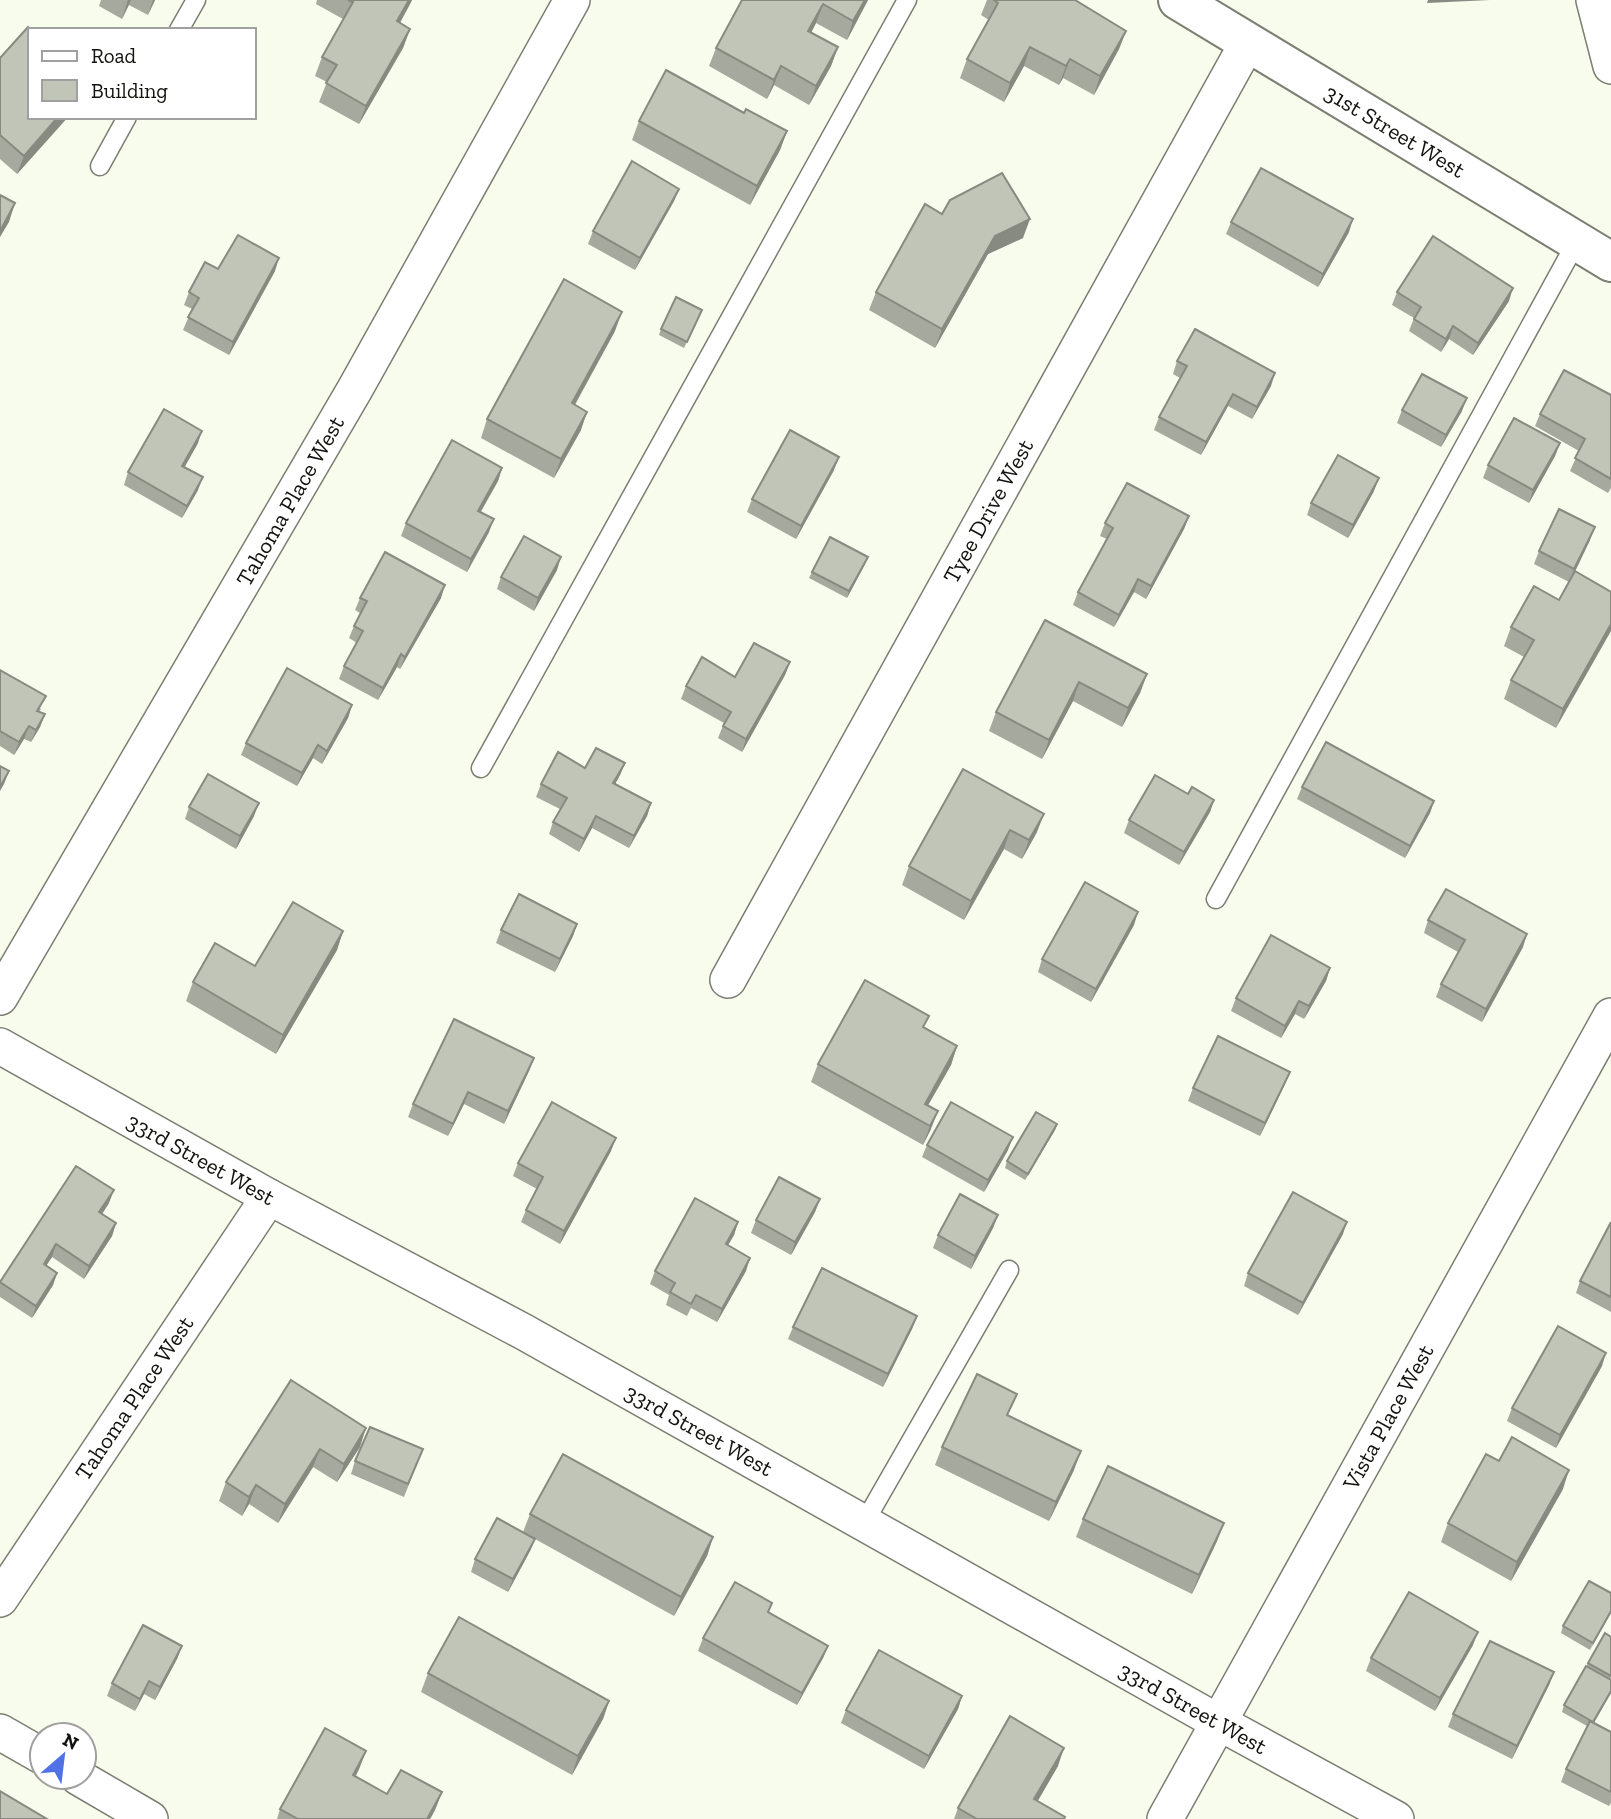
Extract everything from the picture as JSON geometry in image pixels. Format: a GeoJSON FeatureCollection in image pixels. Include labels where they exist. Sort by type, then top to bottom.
{"type":"FeatureCollection","features":[{"type":"Feature","properties":{"kind":"street","name":"Tahoma Place West"},"geometry":{"type":"LineString","coordinates":[[0,997],[348,401],[572,0]]}},
{"type":"Feature","properties":{"kind":"street","name":"31st Street West"},"geometry":{"type":"LineString","coordinates":[[1178,0],[1611,262]]}},
{"type":"Feature","properties":{"kind":"street"},"geometry":{"type":"LineString","coordinates":[[1594,0],[1611,66]]}},
{"type":"Feature","properties":{"kind":"street","name":"Tyee Drive West"},"geometry":{"type":"LineString","coordinates":[[729,980],[1248,42]]}},
{"type":"Feature","properties":{"kind":"street","name":"Vista Place West"},"geometry":{"type":"LineString","coordinates":[[1165,1819],[1611,1016]]}},
{"type":"Feature","properties":{"kind":"street","name":"33rd Street West"},"geometry":{"type":"LineString","coordinates":[[0,1046],[269,1197],[524,1332],[1218,1722],[1396,1819]]}},
{"type":"Feature","properties":{"kind":"street","name":"Tahoma Place West"},"geometry":{"type":"LineString","coordinates":[[0,1599],[269,1197]]}},
{"type":"Feature","properties":{"kind":"street"},"geometry":{"type":"LineString","coordinates":[[0,1732],[28,1748]]}},
{"type":"Feature","properties":{"kind":"street"},"geometry":{"type":"LineString","coordinates":[[98,1789],[150,1819]]}},
{"type":"Feature","properties":{"kind":"lane"},"geometry":{"type":"LineString","coordinates":[[180,28],[196,0]]}},
{"type":"Feature","properties":{"kind":"lane"},"geometry":{"type":"LineString","coordinates":[[481,768],[907,0]]}},
{"type":"Feature","properties":{"kind":"lane"},"geometry":{"type":"LineString","coordinates":[[100,166],[126,119]]}},
{"type":"Feature","properties":{"kind":"lane"},"geometry":{"type":"LineString","coordinates":[[1216,899],[1577,241]]}},
{"type":"Feature","properties":{"kind":"lane"},"geometry":{"type":"LineString","coordinates":[[864,1523],[1009,1270]]}},
{"type":"Feature","properties":{"kind":"building"},"geometry":{"type":"Polygon","coordinates":[[[348,0],[409,0],[397,21],[410,29],[366,106],[326,83],[337,65],[322,57],[353,2],[348,0]]]}},
{"type":"Feature","properties":{"kind":"building"},"geometry":{"type":"Polygon","coordinates":[[[742,0],[865,0],[853,21],[823,4],[808,31],[838,47],[816,86],[781,66],[774,80],[716,48],[742,0]]]}},
{"type":"Feature","properties":{"kind":"building"},"geometry":{"type":"Polygon","coordinates":[[[994,0],[1075,0],[1126,31],[1100,76],[1070,59],[1066,66],[1030,47],[1010,83],[967,59],[998,3],[994,0]]]}},
{"type":"Feature","properties":{"kind":"building"},"geometry":{"type":"Polygon","coordinates":[[[28,27],[28,119],[56,119],[24,156],[0,135],[0,58],[28,27]]]}},
{"type":"Feature","properties":{"kind":"building"},"geometry":{"type":"Polygon","coordinates":[[[666,70],[744,113],[746,109],[787,131],[757,186],[639,121],[666,70]]]}},
{"type":"Feature","properties":{"kind":"building"},"geometry":{"type":"Polygon","coordinates":[[[632,161],[679,189],[640,258],[593,231],[632,161]]]}},
{"type":"Feature","properties":{"kind":"building"},"geometry":{"type":"Polygon","coordinates":[[[1261,168],[1353,219],[1323,274],[1231,222],[1261,168]]]}},
{"type":"Feature","properties":{"kind":"building"},"geometry":{"type":"Polygon","coordinates":[[[1002,173],[1030,219],[995,236],[942,329],[876,292],[925,204],[942,214],[950,200],[1002,173]]]}},
{"type":"Feature","properties":{"kind":"building"},"geometry":{"type":"Polygon","coordinates":[[[0,195],[15,203],[0,231],[0,195]]]}},
{"type":"Feature","properties":{"kind":"building"},"geometry":{"type":"Polygon","coordinates":[[[238,235],[279,258],[233,342],[188,317],[199,298],[189,292],[205,262],[218,269],[238,235]]]}},
{"type":"Feature","properties":{"kind":"building"},"geometry":{"type":"Polygon","coordinates":[[[1433,236],[1513,288],[1478,343],[1453,326],[1446,339],[1414,319],[1421,307],[1397,292],[1433,236]]]}},
{"type":"Feature","properties":{"kind":"building"},"geometry":{"type":"Polygon","coordinates":[[[564,279],[622,312],[572,403],[587,412],[561,459],[487,419],[564,279]]]}},
{"type":"Feature","properties":{"kind":"building"},"geometry":{"type":"Polygon","coordinates":[[[676,297],[702,310],[687,342],[661,329],[676,297]]]}},
{"type":"Feature","properties":{"kind":"building"},"geometry":{"type":"Polygon","coordinates":[[[1195,329],[1275,373],[1257,407],[1233,394],[1206,442],[1159,417],[1187,366],[1177,361],[1195,329]]]}},
{"type":"Feature","properties":{"kind":"building"},"geometry":{"type":"Polygon","coordinates":[[[1564,370],[1611,395],[1611,479],[1575,458],[1585,439],[1540,414],[1564,370]]]}},
{"type":"Feature","properties":{"kind":"building"},"geometry":{"type":"Polygon","coordinates":[[[1422,374],[1467,398],[1446,435],[1402,410],[1422,374]]]}},
{"type":"Feature","properties":{"kind":"building"},"geometry":{"type":"Polygon","coordinates":[[[164,409],[202,431],[182,466],[203,477],[187,506],[128,472],[164,409]]]}},
{"type":"Feature","properties":{"kind":"building"},"geometry":{"type":"Polygon","coordinates":[[[1514,418],[1560,443],[1533,490],[1488,465],[1514,418]]]}},
{"type":"Feature","properties":{"kind":"building"},"geometry":{"type":"Polygon","coordinates":[[[790,430],[839,457],[801,526],[752,499],[790,430]]]}},
{"type":"Feature","properties":{"kind":"building"},"geometry":{"type":"Polygon","coordinates":[[[452,440],[502,468],[478,511],[494,519],[471,559],[406,523],[452,440]]]}},
{"type":"Feature","properties":{"kind":"building"},"geometry":{"type":"Polygon","coordinates":[[[1338,455],[1379,478],[1353,525],[1311,503],[1338,455]]]}},
{"type":"Feature","properties":{"kind":"building"},"geometry":{"type":"Polygon","coordinates":[[[1127,483],[1189,516],[1151,586],[1138,579],[1119,615],[1078,592],[1113,528],[1105,523],[1127,483]]]}},
{"type":"Feature","properties":{"kind":"building"},"geometry":{"type":"Polygon","coordinates":[[[1559,509],[1595,527],[1574,569],[1539,551],[1559,509]]]}},
{"type":"Feature","properties":{"kind":"building"},"geometry":{"type":"Polygon","coordinates":[[[524,536],[561,557],[538,598],[501,577],[524,536]]]}},
{"type":"Feature","properties":{"kind":"building"},"geometry":{"type":"Polygon","coordinates":[[[830,537],[868,557],[849,591],[812,572],[830,537]]]}},
{"type":"Feature","properties":{"kind":"building"},"geometry":{"type":"Polygon","coordinates":[[[385,552],[445,585],[405,657],[401,654],[383,688],[344,666],[363,631],[354,626],[367,601],[360,598],[385,552]]]}},
{"type":"Feature","properties":{"kind":"building"},"geometry":{"type":"Polygon","coordinates":[[[1575,571],[1611,592],[1611,624],[1563,709],[1511,680],[1534,640],[1511,627],[1534,586],[1559,600],[1575,571]]]}},
{"type":"Feature","properties":{"kind":"building"},"geometry":{"type":"Polygon","coordinates":[[[1045,620],[1147,674],[1128,708],[1079,682],[1049,740],[996,712],[1045,620]]]}},
{"type":"Feature","properties":{"kind":"building"},"geometry":{"type":"Polygon","coordinates":[[[754,643],[790,662],[746,739],[723,726],[731,712],[686,686],[702,657],[735,677],[754,643]]]}},
{"type":"Feature","properties":{"kind":"building"},"geometry":{"type":"Polygon","coordinates":[[[287,668],[352,705],[327,751],[318,745],[302,773],[246,743],[287,668]]]}},
{"type":"Feature","properties":{"kind":"building"},"geometry":{"type":"Polygon","coordinates":[[[0,670],[46,696],[37,711],[45,714],[36,730],[29,726],[19,742],[0,731],[0,670]]]}},
{"type":"Feature","properties":{"kind":"building"},"geometry":{"type":"Polygon","coordinates":[[[1326,742],[1434,801],[1410,846],[1302,787],[1326,742]]]}},
{"type":"Feature","properties":{"kind":"building"},"geometry":{"type":"Polygon","coordinates":[[[596,748],[625,763],[613,783],[651,803],[634,836],[596,816],[584,839],[553,822],[567,798],[541,784],[558,752],[585,768],[596,748]]]}},
{"type":"Feature","properties":{"kind":"building"},"geometry":{"type":"Polygon","coordinates":[[[0,766],[9,771],[0,787],[0,766]]]}},
{"type":"Feature","properties":{"kind":"building"},"geometry":{"type":"Polygon","coordinates":[[[963,769],[1044,814],[1029,840],[1010,830],[971,901],[909,866],[963,769]]]}},
{"type":"Feature","properties":{"kind":"building"},"geometry":{"type":"Polygon","coordinates":[[[208,774],[259,803],[240,836],[189,807],[208,774]]]}},
{"type":"Feature","properties":{"kind":"building"},"geometry":{"type":"Polygon","coordinates":[[[1155,775],[1188,794],[1192,787],[1214,800],[1184,852],[1129,820],[1155,775]]]}},
{"type":"Feature","properties":{"kind":"building"},"geometry":{"type":"Polygon","coordinates":[[[1085,882],[1138,912],[1096,989],[1042,959],[1085,882]]]}},
{"type":"Feature","properties":{"kind":"building"},"geometry":{"type":"Polygon","coordinates":[[[1446,889],[1527,934],[1486,1009],[1441,984],[1465,940],[1428,920],[1446,889]]]}},
{"type":"Feature","properties":{"kind":"building"},"geometry":{"type":"Polygon","coordinates":[[[519,894],[577,924],[560,959],[501,930],[519,894]]]}},
{"type":"Feature","properties":{"kind":"building"},"geometry":{"type":"Polygon","coordinates":[[[293,902],[343,931],[283,1035],[193,982],[215,943],[255,966],[293,902]]]}},
{"type":"Feature","properties":{"kind":"building"},"geometry":{"type":"Polygon","coordinates":[[[1271,935],[1330,968],[1309,1006],[1299,1001],[1285,1026],[1236,998],[1271,935]]]}},
{"type":"Feature","properties":{"kind":"building"},"geometry":{"type":"Polygon","coordinates":[[[865,980],[929,1016],[923,1027],[957,1046],[925,1104],[938,1111],[930,1126],[818,1064],[865,980]]]}},
{"type":"Feature","properties":{"kind":"building"},"geometry":{"type":"Polygon","coordinates":[[[454,1019],[534,1058],[508,1111],[468,1092],[453,1124],[413,1104],[454,1019]]]}},
{"type":"Feature","properties":{"kind":"building"},"geometry":{"type":"Polygon","coordinates":[[[1218,1036],[1290,1072],[1265,1123],[1193,1088],[1218,1036]]]}},
{"type":"Feature","properties":{"kind":"building"},"geometry":{"type":"Polygon","coordinates":[[[552,1102],[616,1138],[564,1231],[526,1210],[543,1177],[518,1163],[552,1102]]]}},
{"type":"Feature","properties":{"kind":"building"},"geometry":{"type":"Polygon","coordinates":[[[951,1102],[1013,1137],[988,1180],[927,1145],[951,1102]]]}},
{"type":"Feature","properties":{"kind":"building"},"geometry":{"type":"Polygon","coordinates":[[[1036,1112],[1057,1124],[1028,1174],[1007,1161],[1036,1112]]]}},
{"type":"Feature","properties":{"kind":"building"},"geometry":{"type":"Polygon","coordinates":[[[76,1166],[114,1190],[99,1212],[116,1223],[89,1266],[56,1244],[44,1264],[57,1273],[36,1306],[0,1282],[76,1166]]]}},
{"type":"Feature","properties":{"kind":"building"},"geometry":{"type":"Polygon","coordinates":[[[779,1177],[820,1199],[795,1242],[756,1220],[779,1177]]]}},
{"type":"Feature","properties":{"kind":"building"},"geometry":{"type":"Polygon","coordinates":[[[1293,1192],[1347,1222],[1303,1303],[1248,1273],[1293,1192]]]}},
{"type":"Feature","properties":{"kind":"building"},"geometry":{"type":"Polygon","coordinates":[[[960,1194],[998,1215],[975,1256],[938,1235],[960,1194]]]}},
{"type":"Feature","properties":{"kind":"building"},"geometry":{"type":"Polygon","coordinates":[[[695,1198],[738,1222],[726,1244],[750,1258],[722,1309],[696,1295],[691,1304],[670,1292],[675,1283],[655,1271],[695,1198]]]}},
{"type":"Feature","properties":{"kind":"building"},"geometry":{"type":"Polygon","coordinates":[[[1611,1222],[1611,1297],[1580,1281],[1611,1222]]]}},
{"type":"Feature","properties":{"kind":"building"},"geometry":{"type":"Polygon","coordinates":[[[822,1268],[917,1316],[888,1374],[793,1327],[822,1268]]]}},
{"type":"Feature","properties":{"kind":"building"},"geometry":{"type":"Polygon","coordinates":[[[1558,1326],[1606,1353],[1560,1435],[1512,1408],[1558,1326]]]}},
{"type":"Feature","properties":{"kind":"building"},"geometry":{"type":"Polygon","coordinates":[[[977,1374],[1017,1394],[1007,1415],[1081,1451],[1056,1502],[942,1447],[977,1374]]]}},
{"type":"Feature","properties":{"kind":"building"},"geometry":{"type":"Polygon","coordinates":[[[291,1380],[366,1428],[344,1464],[320,1449],[285,1504],[256,1485],[249,1497],[226,1482],[291,1380]]]}},
{"type":"Feature","properties":{"kind":"building"},"geometry":{"type":"Polygon","coordinates":[[[370,1427],[423,1449],[408,1484],[355,1461],[370,1427]]]}},
{"type":"Feature","properties":{"kind":"building"},"geometry":{"type":"Polygon","coordinates":[[[1512,1437],[1569,1470],[1517,1562],[1448,1523],[1486,1454],[1499,1461],[1512,1437]]]}},
{"type":"Feature","properties":{"kind":"building"},"geometry":{"type":"Polygon","coordinates":[[[563,1454],[713,1537],[681,1597],[530,1514],[563,1454]]]}},
{"type":"Feature","properties":{"kind":"building"},"geometry":{"type":"Polygon","coordinates":[[[1108,1466],[1224,1523],[1199,1575],[1083,1519],[1108,1466]]]}},
{"type":"Feature","properties":{"kind":"building"},"geometry":{"type":"Polygon","coordinates":[[[497,1518],[535,1539],[513,1579],[475,1559],[497,1518]]]}},
{"type":"Feature","properties":{"kind":"building"},"geometry":{"type":"Polygon","coordinates":[[[1589,1581],[1611,1593],[1611,1611],[1593,1643],[1563,1626],[1589,1581]]]}},
{"type":"Feature","properties":{"kind":"building"},"geometry":{"type":"Polygon","coordinates":[[[735,1582],[772,1603],[768,1612],[828,1646],[802,1693],[703,1638],[735,1582]]]}},
{"type":"Feature","properties":{"kind":"building"},"geometry":{"type":"Polygon","coordinates":[[[1409,1592],[1478,1632],[1440,1698],[1371,1658],[1409,1592]]]}},
{"type":"Feature","properties":{"kind":"building"},"geometry":{"type":"Polygon","coordinates":[[[459,1617],[609,1701],[578,1756],[428,1673],[459,1617]]]}},
{"type":"Feature","properties":{"kind":"building"},"geometry":{"type":"Polygon","coordinates":[[[143,1625],[182,1646],[160,1687],[149,1681],[140,1699],[112,1683],[143,1625]]]}},
{"type":"Feature","properties":{"kind":"building"},"geometry":{"type":"Polygon","coordinates":[[[1605,1633],[1611,1637],[1611,1676],[1588,1663],[1605,1633]]]}},
{"type":"Feature","properties":{"kind":"building"},"geometry":{"type":"Polygon","coordinates":[[[1490,1641],[1554,1672],[1517,1746],[1453,1714],[1490,1641]]]}},
{"type":"Feature","properties":{"kind":"building"},"geometry":{"type":"Polygon","coordinates":[[[879,1650],[962,1696],[929,1756],[846,1710],[879,1650]]]}},
{"type":"Feature","properties":{"kind":"building"},"geometry":{"type":"Polygon","coordinates":[[[1586,1666],[1611,1680],[1611,1691],[1593,1722],[1564,1705],[1586,1666]]]}},
{"type":"Feature","properties":{"kind":"building"},"geometry":{"type":"Polygon","coordinates":[[[1010,1716],[1064,1748],[1034,1799],[1065,1817],[1064,1819],[977,1819],[958,1808],[1010,1716]]]}},
{"type":"Feature","properties":{"kind":"building"},"geometry":{"type":"Polygon","coordinates":[[[1590,1721],[1611,1732],[1611,1792],[1566,1769],[1590,1721]]]}},
{"type":"Feature","properties":{"kind":"building"},"geometry":{"type":"Polygon","coordinates":[[[325,1728],[366,1751],[353,1775],[387,1794],[401,1770],[442,1792],[427,1819],[298,1819],[280,1809],[325,1728]]]}},
{"type":"Feature","properties":{"kind":"building"},"geometry":{"type":"Polygon","coordinates":[[[0,1791],[47,1819],[0,1819],[0,1791]]]}}]}
